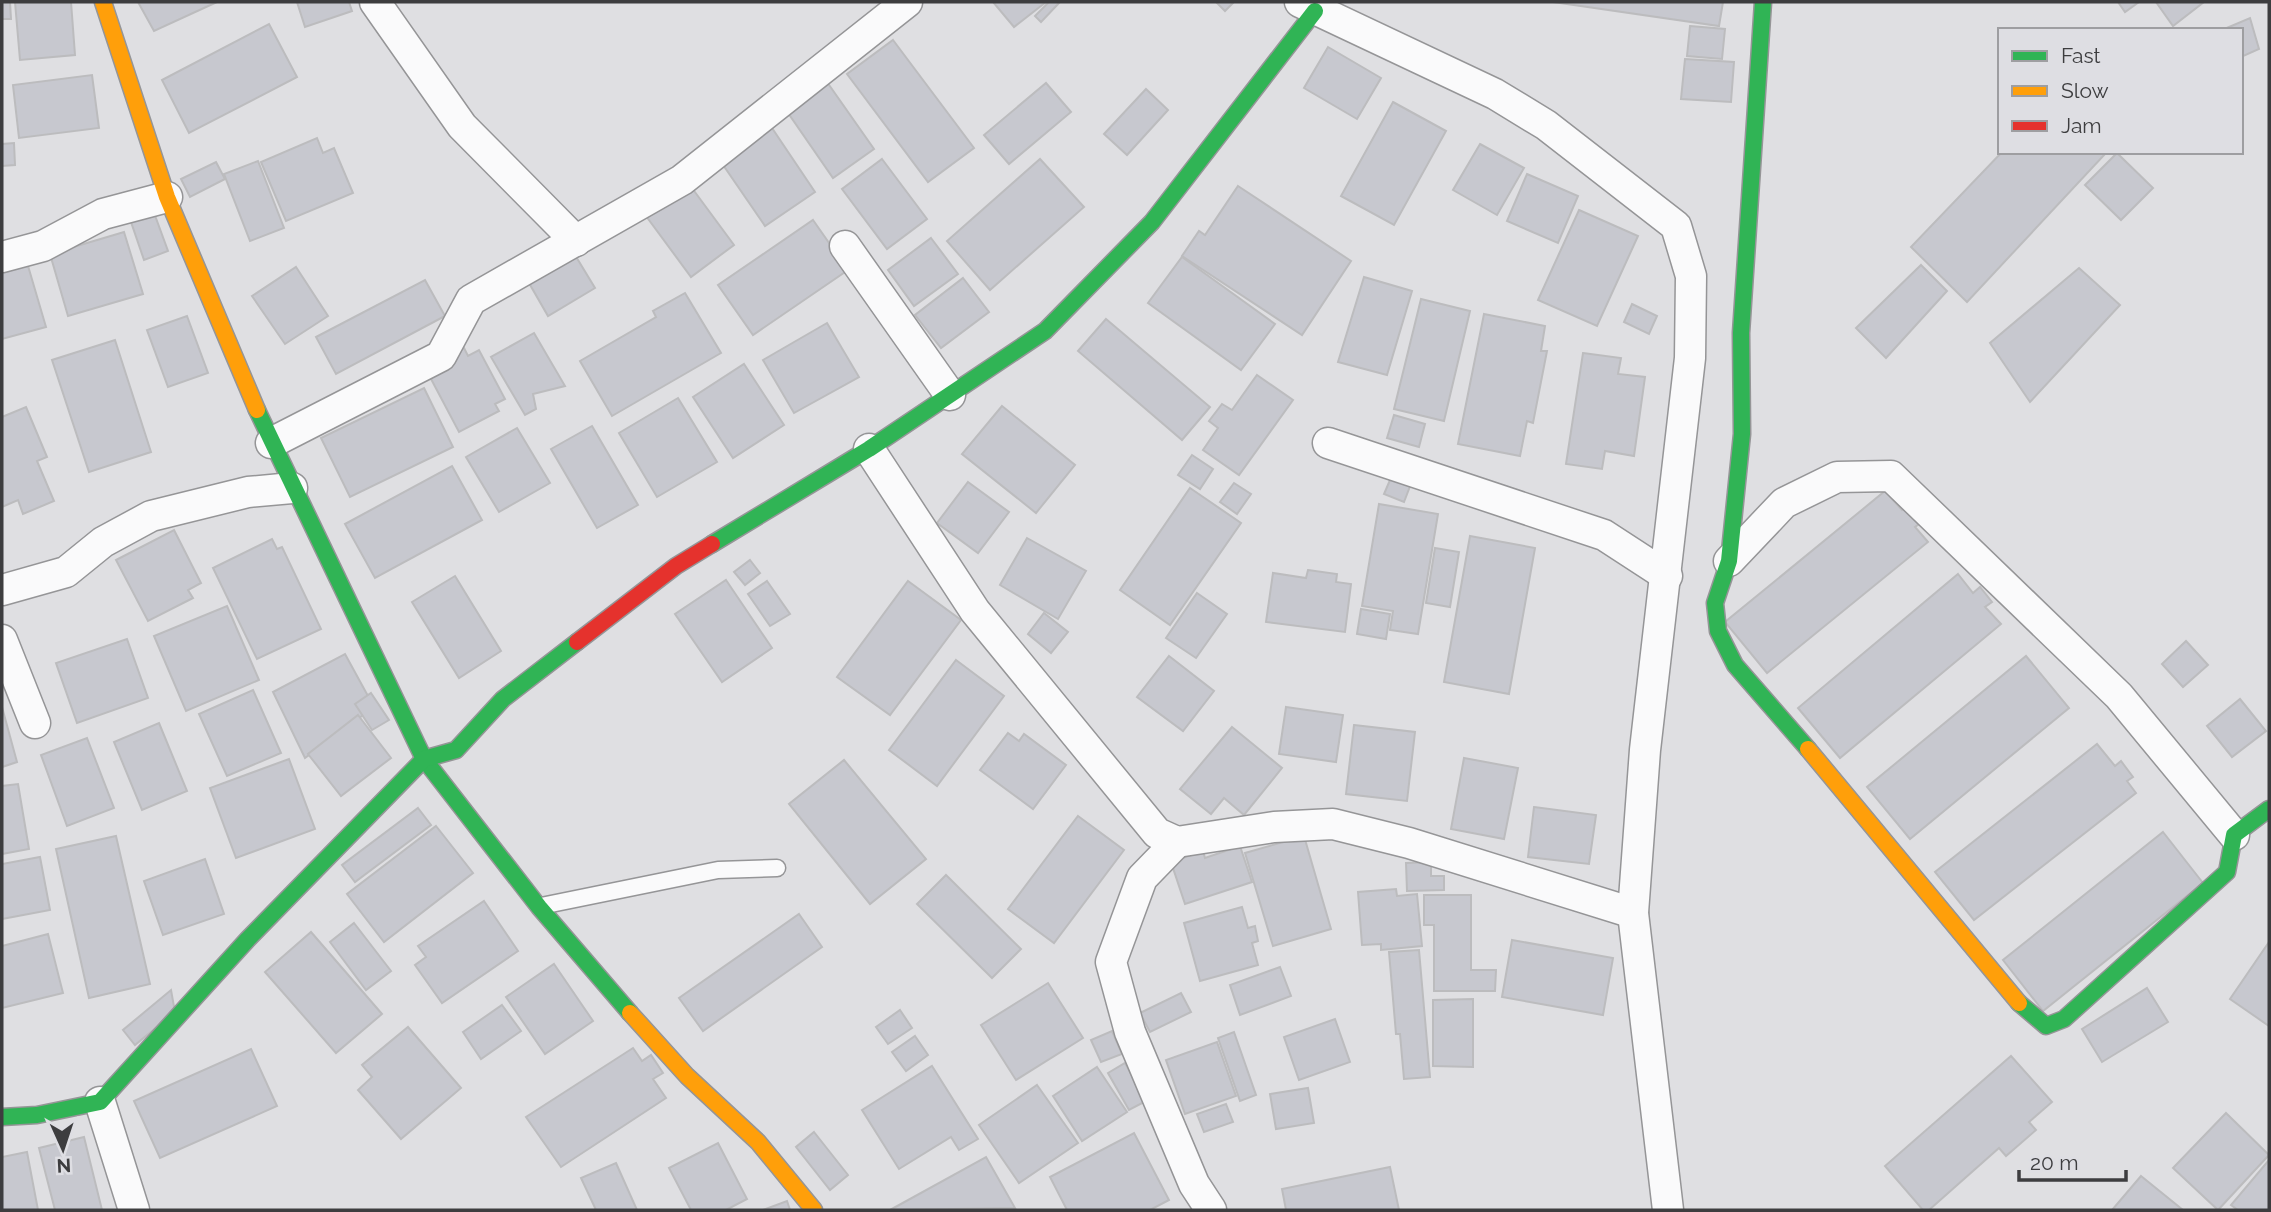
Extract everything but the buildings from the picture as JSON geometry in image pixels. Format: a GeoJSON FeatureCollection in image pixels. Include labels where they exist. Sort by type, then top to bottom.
{"type":"FeatureCollection","features":[{"type":"Feature","properties":{"kind":"street"},"geometry":{"type":"LineString","coordinates":[[103,2],[167,197],[271,443],[424,759],[539,907],[687,1076],[758,1142],[814,1210]]}},
{"type":"Feature","properties":{"kind":"street"},"geometry":{"type":"LineString","coordinates":[[375,2],[461,126],[576,241]]}},
{"type":"Feature","properties":{"kind":"street"},"geometry":{"type":"LineString","coordinates":[[271,443],[442,356],[471,300],[682,180],[907,2]]}},
{"type":"Feature","properties":{"kind":"street"},"geometry":{"type":"LineString","coordinates":[[1763,2],[1741,333],[1742,434],[1729,561],[1715,603],[1718,631],[1735,664],[1883,836],[2027,1013],[2046,1026],[2064,1019],[2227,872],[2234,835],[2269,809]]}},
{"type":"Feature","properties":{"kind":"street"},"geometry":{"type":"LineString","coordinates":[[2,1117],[37,1115],[100,1102],[248,939],[424,759],[456,750],[503,699],[676,566],[869,449],[1045,331],[1152,222],[1307,6],[1495,94],[1546,125],[1676,226],[1691,275],[1690,358],[1645,750],[1633,913],[1668,1210]]}},
{"type":"Feature","properties":{"kind":"street"},"geometry":{"type":"LineString","coordinates":[[2,257],[43,246],[103,214],[167,197]]}},
{"type":"Feature","properties":{"kind":"street"},"geometry":{"type":"LineString","coordinates":[[845,246],[950,395]]}},
{"type":"Feature","properties":{"kind":"street"},"geometry":{"type":"LineString","coordinates":[[1328,443],[1604,535],[1667,576]]}},
{"type":"Feature","properties":{"kind":"street"},"geometry":{"type":"LineString","coordinates":[[869,449],[975,611],[1157,833],[1177,842],[1274,827],[1333,824],[1409,843],[1633,913]]}},
{"type":"Feature","properties":{"kind":"street"},"geometry":{"type":"LineString","coordinates":[[1729,561],[1784,503],[1837,477],[1891,476],[2119,695],[2234,835]]}},
{"type":"Feature","properties":{"kind":"street"},"geometry":{"type":"LineString","coordinates":[[2,590],[66,572],[103,542],[151,516],[248,492],[292,488]]}},
{"type":"Feature","properties":{"kind":"street"},"geometry":{"type":"LineString","coordinates":[[2,640],[35,723]]}},
{"type":"Feature","properties":{"kind":"street"},"geometry":{"type":"LineString","coordinates":[[1177,842],[1142,878],[1111,962],[1130,1032],[1194,1184],[1211,1210]]}},
{"type":"Feature","properties":{"kind":"street"},"geometry":{"type":"LineString","coordinates":[[100,1102],[134,1210]]}},
{"type":"Feature","properties":{"kind":"lane"},"geometry":{"type":"LineString","coordinates":[[539,907],[718,870],[777,868]]}},
{"type":"Feature","properties":{"kind":"traffic: fast"},"geometry":{"type":"LineString","coordinates":[[1763,2],[1741,333],[1742,434],[1729,561],[1715,603],[1718,631],[1735,665],[1808,749]]}},
{"type":"Feature","properties":{"kind":"traffic: fast"},"geometry":{"type":"LineString","coordinates":[[712,544],[869,449],[1045,331],[1152,222],[1315,11]]}},
{"type":"Feature","properties":{"kind":"traffic: fast"},"geometry":{"type":"LineString","coordinates":[[257,410],[424,759],[539,907],[630,1013]]}},
{"type":"Feature","properties":{"kind":"traffic: fast"},"geometry":{"type":"LineString","coordinates":[[2,1117],[37,1115],[100,1102],[248,939],[424,759],[456,750],[503,699],[577,642]]}},
{"type":"Feature","properties":{"kind":"traffic: fast"},"geometry":{"type":"LineString","coordinates":[[2019,1003],[2046,1026],[2064,1019],[2227,872],[2234,835],[2269,809]]}},
{"type":"Feature","properties":{"kind":"traffic: slow"},"geometry":{"type":"LineString","coordinates":[[103,2],[167,197],[257,410]]}},
{"type":"Feature","properties":{"kind":"traffic: slow"},"geometry":{"type":"LineString","coordinates":[[1808,749],[2019,1003]]}},
{"type":"Feature","properties":{"kind":"traffic: slow"},"geometry":{"type":"LineString","coordinates":[[630,1013],[687,1076],[758,1142],[814,1210]]}},
{"type":"Feature","properties":{"kind":"traffic: jam"},"geometry":{"type":"LineString","coordinates":[[577,642],[676,566],[712,544]]}}]}
